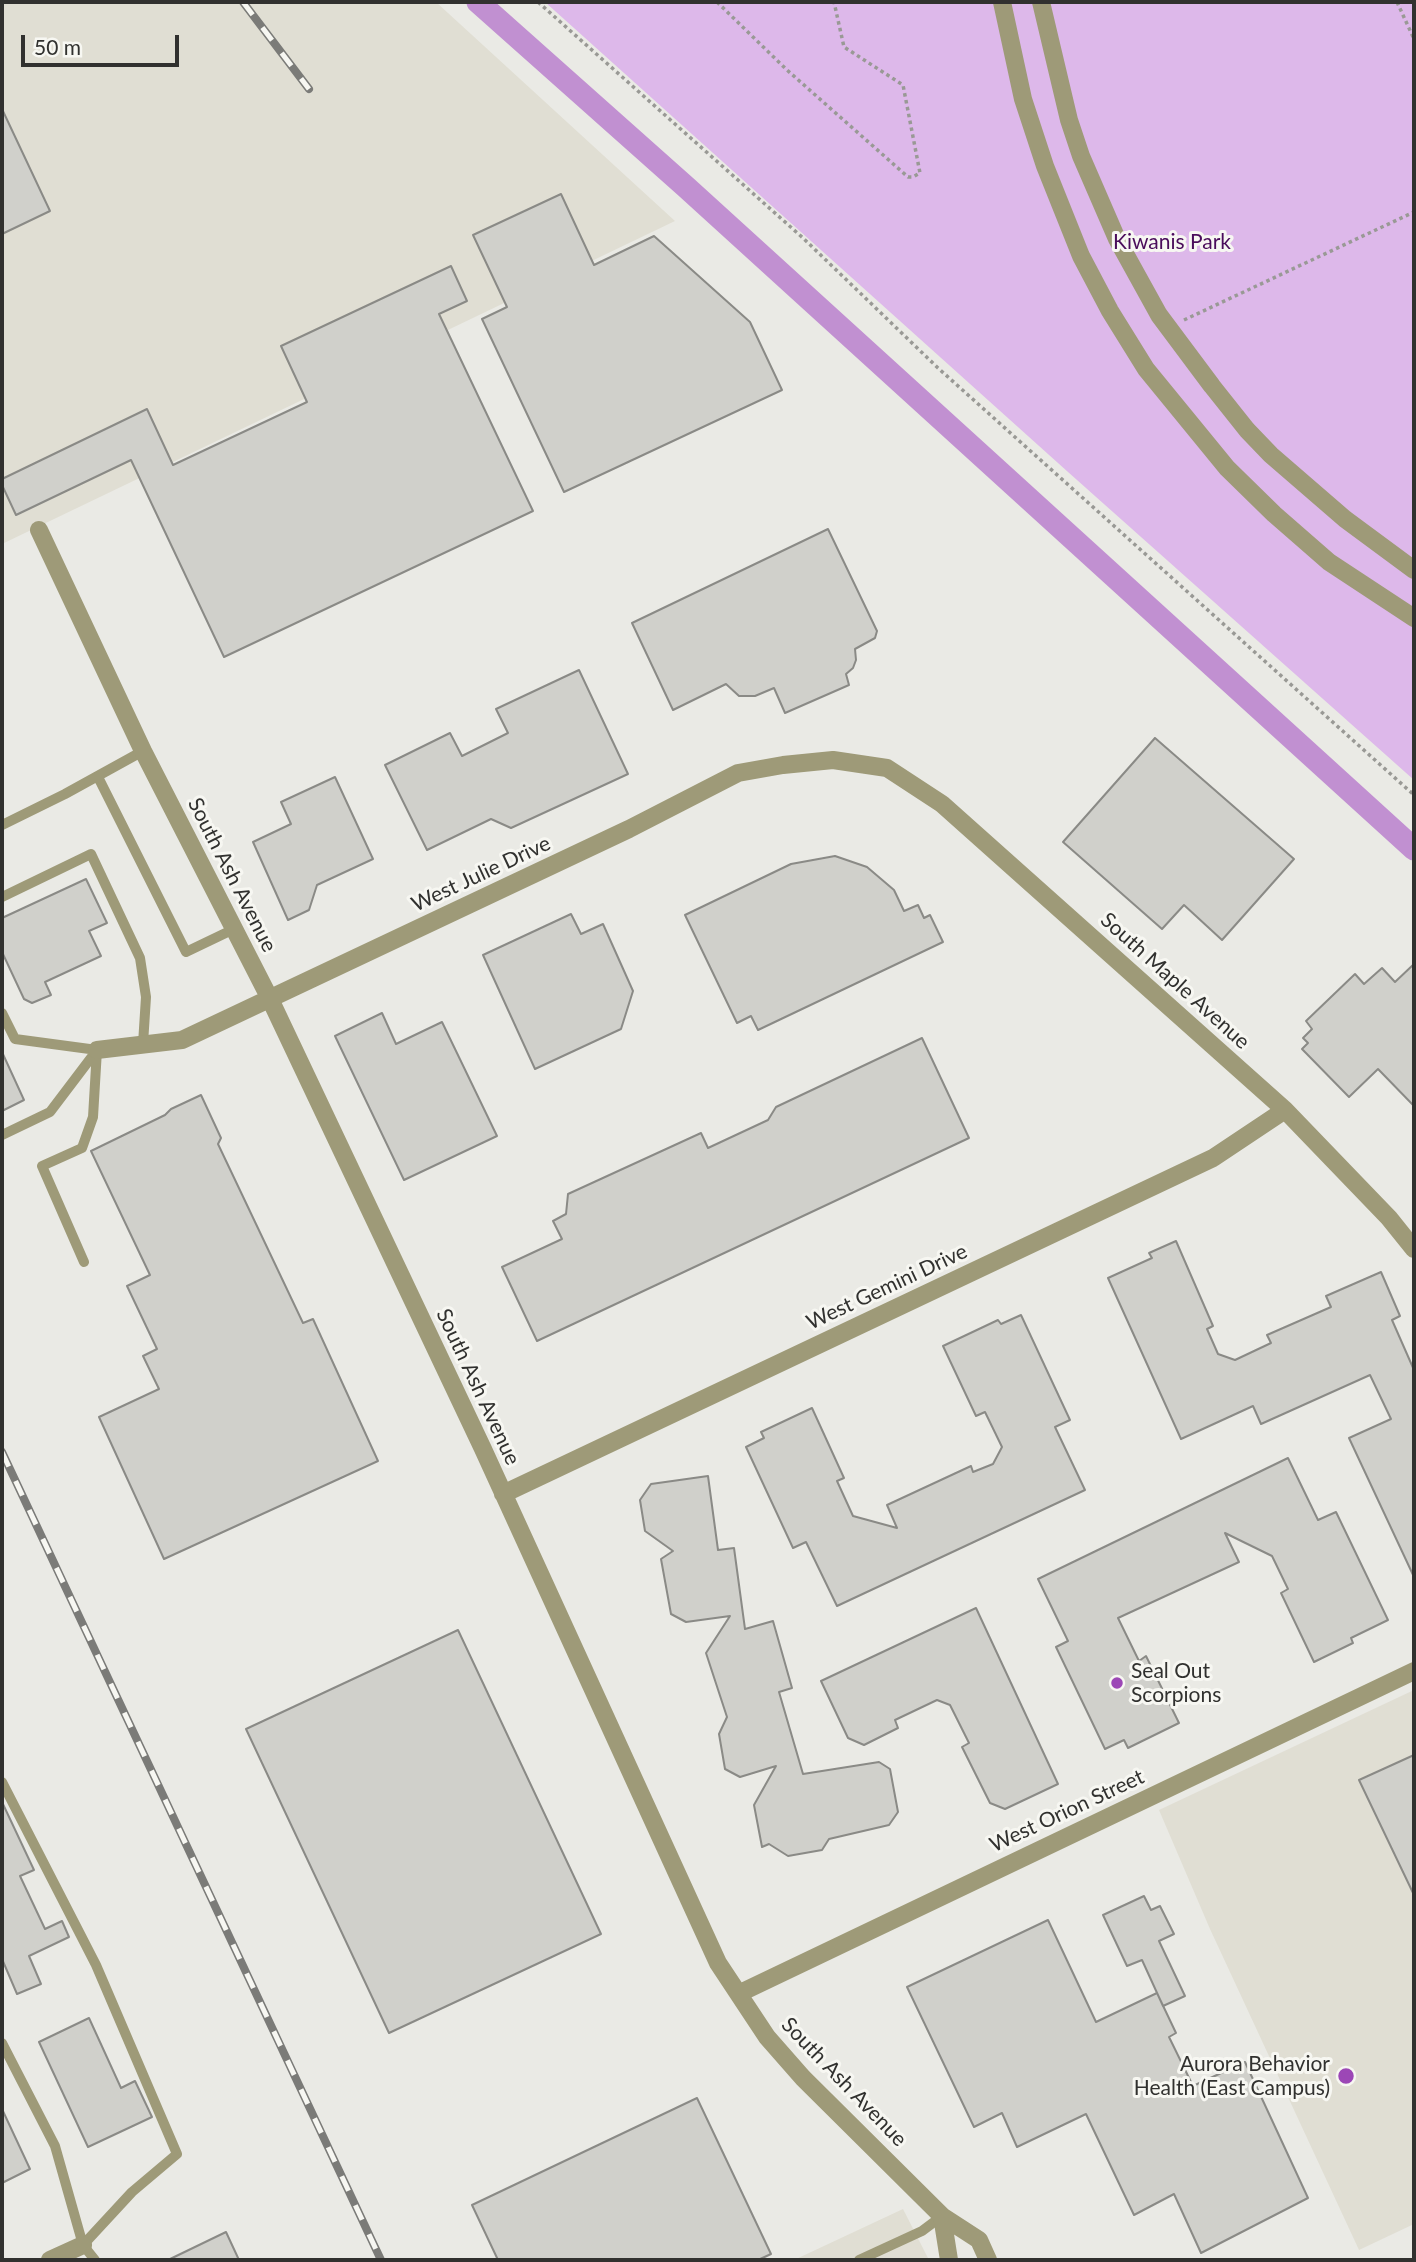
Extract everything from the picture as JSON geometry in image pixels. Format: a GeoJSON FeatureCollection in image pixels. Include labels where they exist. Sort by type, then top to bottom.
{"type":"FeatureCollection","features":[{"type":"Feature","properties":{"kind":"street"},"geometry":{"type":"LineString","coordinates":[[1002,2],[1023,99],[1045,166],[1081,256],[1110,311],[1146,369],[1227,468],[1274,514],[1329,562],[1414,618]]}},
{"type":"Feature","properties":{"kind":"street"},"geometry":{"type":"LineString","coordinates":[[1041,2],[1069,120],[1081,156],[1117,239],[1159,314],[1212,386],[1271,455],[1345,519],[1414,570]]}},
{"type":"Feature","properties":{"kind":"street","name":"South Ash Avenue"},"geometry":{"type":"LineString","coordinates":[[39,530],[143,751],[270,999],[503,1494],[718,1963],[767,2037],[803,2078],[942,2216],[979,2240],[988,2260]]}},
{"type":"Feature","properties":{"kind":"street","name":"West Julie Drive"},"geometry":{"type":"LineString","coordinates":[[97,1050],[182,1040],[629,829],[738,773],[833,760],[887,768]]}},
{"type":"Feature","properties":{"kind":"street","name":"South Maple Avenue"},"geometry":{"type":"LineString","coordinates":[[887,768],[942,804],[1285,1110],[1414,1249]]}},
{"type":"Feature","properties":{"kind":"street","name":"West Gemini Drive"},"geometry":{"type":"LineString","coordinates":[[503,1494],[1213,1158],[1285,1110]]}},
{"type":"Feature","properties":{"kind":"street","name":"West Orion Street"},"geometry":{"type":"LineString","coordinates":[[740,1993],[1414,1671]]}},
{"type":"Feature","properties":{"kind":"street"},"geometry":{"type":"LineString","coordinates":[[942,2216],[949,2260]]}},
{"type":"Feature","properties":{"kind":"street"},"geometry":{"type":"LineString","coordinates":[[50,2260],[83,2245]]}},
{"type":"Feature","properties":{"kind":"lane"},"geometry":{"type":"LineString","coordinates":[[2,825],[143,751]]}},
{"type":"Feature","properties":{"kind":"lane"},"geometry":{"type":"LineString","coordinates":[[97,777],[186,952],[234,929]]}},
{"type":"Feature","properties":{"kind":"lane"},"geometry":{"type":"LineString","coordinates":[[2,897],[91,854],[140,958],[146,997],[143,1044]]}},
{"type":"Feature","properties":{"kind":"lane"},"geometry":{"type":"LineString","coordinates":[[2,1013],[15,1039],[97,1050]]}},
{"type":"Feature","properties":{"kind":"lane"},"geometry":{"type":"LineString","coordinates":[[2,1135],[50,1112],[97,1050]]}},
{"type":"Feature","properties":{"kind":"lane"},"geometry":{"type":"LineString","coordinates":[[84,1262],[42,1167],[82,1148],[93,1117],[97,1050]]}},
{"type":"Feature","properties":{"kind":"lane"},"geometry":{"type":"LineString","coordinates":[[2,1782],[96,1965],[177,2154],[132,2192],[83,2245]]}},
{"type":"Feature","properties":{"kind":"lane"},"geometry":{"type":"LineString","coordinates":[[2,2043],[55,2146],[83,2245],[95,2260]]}},
{"type":"Feature","properties":{"kind":"lane"},"geometry":{"type":"LineString","coordinates":[[859,2260],[922,2231],[942,2216]]}},
{"type":"Feature","properties":{"kind":"path"},"geometry":{"type":"LineString","coordinates":[[538,2],[803,238],[938,368],[1414,795]]}},
{"type":"Feature","properties":{"kind":"path"},"geometry":{"type":"LineString","coordinates":[[716,2],[786,70],[908,177],[914,177],[920,173],[903,85],[844,47],[834,2]]}},
{"type":"Feature","properties":{"kind":"path"},"geometry":{"type":"LineString","coordinates":[[1397,2],[1414,38]]}},
{"type":"Feature","properties":{"kind":"path"},"geometry":{"type":"LineString","coordinates":[[1182,320],[1414,212]]}},
{"type":"Feature","properties":{"kind":"shaded area"},"geometry":{"type":"Polygon","coordinates":[[[2,2],[436,2],[675,221],[2,544],[2,2]]]}},
{"type":"Feature","properties":{"kind":"shaded area","name":"Aurora Behavior Health (East Campus)"},"geometry":{"type":"Polygon","coordinates":[[[1414,1690],[1414,2224],[1359,2250],[1210,1929],[1159,1810],[1414,1690]]]}},
{"type":"Feature","properties":{"kind":"shaded area"},"geometry":{"type":"Polygon","coordinates":[[[903,2209],[929,2260],[794,2260],[903,2209]]]}},
{"type":"Feature","properties":{"kind":"green space","name":"Kiwanis Park"},"geometry":{"type":"Polygon","coordinates":[[[545,2],[1414,2],[1414,780],[1068,472],[545,2]]]}},
{"type":"Feature","properties":{"kind":"building"},"geometry":{"type":"Polygon","coordinates":[[[2,109],[50,211],[2,234],[2,109]]]}},
{"type":"Feature","properties":{"kind":"building"},"geometry":{"type":"Polygon","coordinates":[[[561,194],[594,265],[654,236],[750,322],[782,390],[564,492],[482,319],[507,307],[473,235],[561,194]]]}},
{"type":"Feature","properties":{"kind":"building"},"geometry":{"type":"Polygon","coordinates":[[[451,266],[467,301],[439,314],[533,511],[224,657],[131,460],[16,515],[2,485],[2,479],[147,409],[173,465],[307,402],[281,346],[451,266]]]}},
{"type":"Feature","properties":{"kind":"building"},"geometry":{"type":"Polygon","coordinates":[[[828,529],[877,631],[875,638],[855,649],[856,660],[853,668],[846,674],[849,685],[785,713],[774,688],[755,696],[739,696],[726,684],[673,710],[632,623],[828,529]]]}},
{"type":"Feature","properties":{"kind":"building"},"geometry":{"type":"Polygon","coordinates":[[[579,670],[628,774],[511,828],[491,819],[427,850],[385,765],[450,733],[462,756],[508,733],[496,709],[579,670]]]}},
{"type":"Feature","properties":{"kind":"building"},"geometry":{"type":"Polygon","coordinates":[[[1155,738],[1294,859],[1222,940],[1184,905],[1162,929],[1063,842],[1155,738]]]}},
{"type":"Feature","properties":{"kind":"building"},"geometry":{"type":"Polygon","coordinates":[[[335,777],[373,859],[317,885],[309,910],[288,920],[253,842],[291,824],[281,802],[335,777]]]}},
{"type":"Feature","properties":{"kind":"building"},"geometry":{"type":"Polygon","coordinates":[[[835,856],[867,867],[894,890],[904,911],[918,905],[924,918],[930,915],[943,942],[758,1030],[751,1016],[737,1023],[685,915],[791,864],[835,856]]]}},
{"type":"Feature","properties":{"kind":"building"},"geometry":{"type":"Polygon","coordinates":[[[86,879],[107,923],[89,931],[101,956],[45,982],[51,995],[32,1003],[24,999],[2,952],[2,918],[86,879]]]}},
{"type":"Feature","properties":{"kind":"building"},"geometry":{"type":"Polygon","coordinates":[[[571,914],[581,934],[603,924],[633,991],[621,1029],[535,1069],[483,955],[571,914]]]}},
{"type":"Feature","properties":{"kind":"building"},"geometry":{"type":"Polygon","coordinates":[[[1414,964],[1414,1106],[1378,1069],[1349,1097],[1302,1049],[1308,1043],[1303,1038],[1312,1029],[1306,1021],[1355,974],[1364,984],[1382,968],[1395,982],[1414,964]]]}},
{"type":"Feature","properties":{"kind":"building"},"geometry":{"type":"Polygon","coordinates":[[[382,1013],[396,1044],[442,1022],[497,1136],[404,1180],[335,1036],[382,1013]]]}},
{"type":"Feature","properties":{"kind":"building"},"geometry":{"type":"Polygon","coordinates":[[[922,1038],[969,1138],[537,1341],[502,1267],[562,1239],[553,1221],[566,1214],[568,1194],[701,1133],[708,1148],[768,1120],[776,1107],[922,1038]]]}},
{"type":"Feature","properties":{"kind":"building"},"geometry":{"type":"Polygon","coordinates":[[[2,1052],[24,1100],[2,1111],[2,1052]]]}},
{"type":"Feature","properties":{"kind":"building"},"geometry":{"type":"Polygon","coordinates":[[[201,1095],[221,1138],[218,1144],[303,1323],[313,1319],[378,1461],[164,1559],[99,1417],[159,1389],[143,1356],[157,1349],[127,1286],[150,1275],[91,1151],[201,1095]]]}},
{"type":"Feature","properties":{"kind":"building"},"geometry":{"type":"Polygon","coordinates":[[[1176,1241],[1213,1326],[1207,1329],[1218,1354],[1235,1360],[1271,1343],[1267,1335],[1331,1307],[1326,1296],[1381,1272],[1400,1316],[1392,1320],[1414,1370],[1414,1577],[1349,1438],[1391,1419],[1370,1375],[1261,1424],[1253,1406],[1181,1439],[1108,1278],[1152,1258],[1149,1253],[1176,1241]]]}},
{"type":"Feature","properties":{"kind":"building"},"geometry":{"type":"Polygon","coordinates":[[[1021,1315],[1070,1420],[1055,1427],[1085,1490],[837,1606],[806,1542],[793,1548],[746,1447],[764,1438],[761,1432],[812,1408],[844,1478],[837,1481],[853,1516],[897,1528],[887,1505],[971,1466],[973,1472],[993,1464],[1002,1447],[985,1412],[976,1416],[943,1346],[998,1320],[1001,1324],[1021,1315]]]}},
{"type":"Feature","properties":{"kind":"building"},"geometry":{"type":"Polygon","coordinates":[[[1288,1458],[1318,1520],[1336,1512],[1388,1620],[1351,1638],[1353,1643],[1314,1662],[1281,1593],[1288,1589],[1272,1556],[1225,1533],[1239,1562],[1118,1618],[1139,1661],[1146,1656],[1179,1723],[1128,1748],[1124,1740],[1105,1749],[1056,1647],[1068,1641],[1038,1579],[1288,1458]]]}},
{"type":"Feature","properties":{"kind":"building"},"geometry":{"type":"Polygon","coordinates":[[[708,1476],[718,1550],[734,1548],[745,1629],[773,1621],[792,1688],[779,1692],[803,1774],[879,1762],[890,1769],[898,1812],[889,1825],[829,1839],[822,1850],[788,1856],[769,1844],[762,1847],[754,1805],[776,1766],[740,1777],[725,1769],[719,1734],[727,1717],[706,1653],[730,1616],[686,1622],[671,1614],[661,1559],[673,1551],[645,1531],[640,1500],[651,1484],[708,1476]]]}},
{"type":"Feature","properties":{"kind":"building"},"geometry":{"type":"Polygon","coordinates":[[[976,1608],[1058,1784],[1005,1809],[990,1803],[962,1747],[969,1743],[950,1705],[937,1700],[895,1720],[898,1728],[864,1745],[848,1738],[821,1681],[976,1608]]]}},
{"type":"Feature","properties":{"kind":"building"},"geometry":{"type":"Polygon","coordinates":[[[458,1630],[601,1934],[389,2033],[246,1729],[458,1630]]]}},
{"type":"Feature","properties":{"kind":"building"},"geometry":{"type":"Polygon","coordinates":[[[1414,1755],[1414,1895],[1359,1780],[1414,1755]]]}},
{"type":"Feature","properties":{"kind":"building"},"geometry":{"type":"Polygon","coordinates":[[[2,1802],[34,1870],[20,1876],[45,1929],[62,1921],[69,1937],[29,1956],[41,1984],[17,1994],[2,1959],[2,1802]]]}},
{"type":"Feature","properties":{"kind":"building"},"geometry":{"type":"Polygon","coordinates":[[[1144,1896],[1151,1910],[1160,1906],[1174,1934],[1159,1941],[1185,1996],[1163,2006],[1142,1960],[1127,1966],[1103,1915],[1144,1896]]]}},
{"type":"Feature","properties":{"kind":"building"},"geometry":{"type":"Polygon","coordinates":[[[1048,1920],[1096,2022],[1157,1993],[1176,2033],[1169,2037],[1193,2086],[1245,2062],[1308,2198],[1201,2253],[1174,2194],[1134,2215],[1086,2114],[1017,2147],[1002,2113],[974,2127],[907,1987],[1048,1920]]]}},
{"type":"Feature","properties":{"kind":"building"},"geometry":{"type":"Polygon","coordinates":[[[89,2018],[121,2088],[135,2081],[152,2117],[88,2147],[39,2042],[89,2018]]]}},
{"type":"Feature","properties":{"kind":"building"},"geometry":{"type":"Polygon","coordinates":[[[697,2098],[771,2254],[758,2260],[498,2260],[472,2205],[697,2098]]]}},
{"type":"Feature","properties":{"kind":"building"},"geometry":{"type":"Polygon","coordinates":[[[2,2109],[30,2169],[2,2183],[2,2109]]]}},
{"type":"Feature","properties":{"kind":"building"},"geometry":{"type":"Polygon","coordinates":[[[226,2232],[239,2260],[168,2260],[226,2232]]]}},
{"type":"Feature","properties":{"kind":"waterway"},"geometry":{"type":"LineString","coordinates":[[478,2],[686,187],[1414,849]]}},
{"type":"Feature","properties":{"kind":"railway"},"geometry":{"type":"LineString","coordinates":[[243,2],[309,89]]}},
{"type":"Feature","properties":{"kind":"railway"},"geometry":{"type":"LineString","coordinates":[[2,1452],[381,2260]]}},
{"type":"Feature","properties":{"kind":"place","name":"Seal Out Scorpions"},"geometry":{"type":"Point","coordinates":[1117,1683]}},
{"type":"Feature","properties":{"kind":"place","name":"Aurora Behavior Health (East Campus)"},"geometry":{"type":"Point","coordinates":[1346,2076]}}]}
